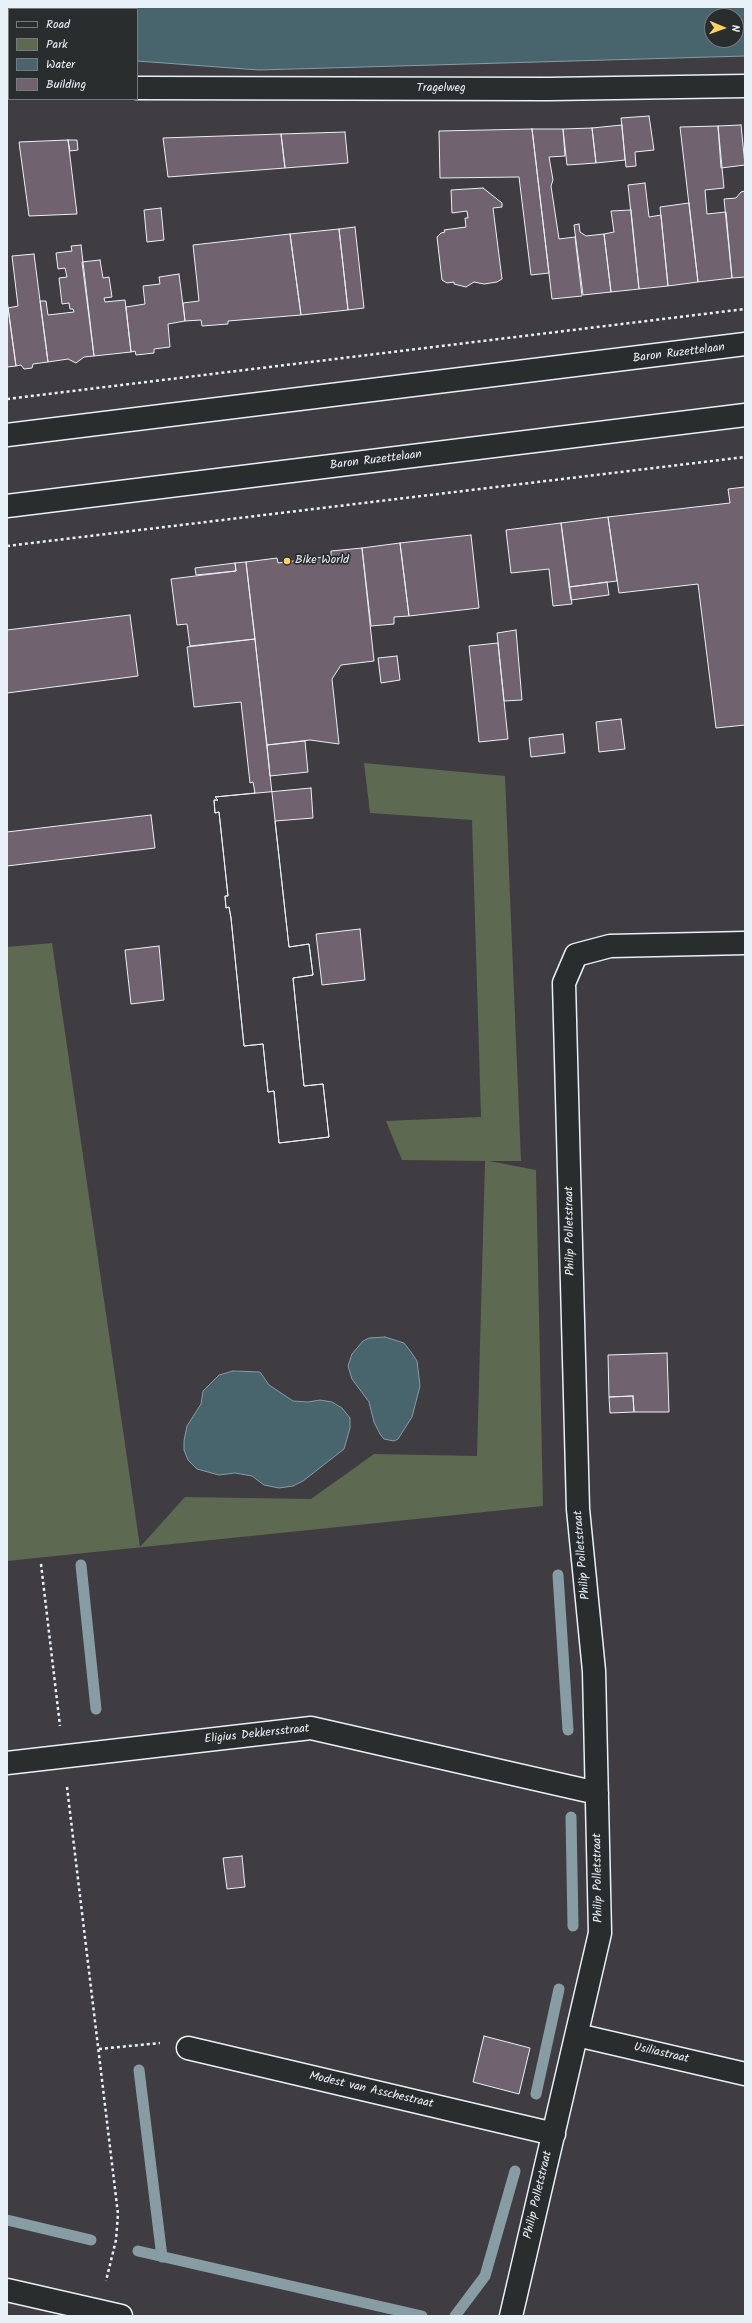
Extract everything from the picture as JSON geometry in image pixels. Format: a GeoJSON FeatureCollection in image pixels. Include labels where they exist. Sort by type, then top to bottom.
{"type":"FeatureCollection","features":[{"type":"Feature","properties":{"kind":"street","name":"Tragelweg"},"geometry":{"type":"LineString","coordinates":[[138,88],[549,89],[745,86]]}},
{"type":"Feature","properties":{"kind":"street","name":"Baron Ruzettelaan"},"geometry":{"type":"LineString","coordinates":[[7,435],[740,347]]}},
{"type":"Feature","properties":{"kind":"street","name":"Baron Ruzettelaan"},"geometry":{"type":"LineString","coordinates":[[7,506],[745,415]]}},
{"type":"Feature","properties":{"kind":"street","name":"Philip Polletstraat"},"geometry":{"type":"LineString","coordinates":[[511,2316],[600,1933],[594,1671],[578,1509],[564,983],[576,955],[610,946],[745,943]]}},
{"type":"Feature","properties":{"kind":"street","name":"Eligius Dekkersstraat"},"geometry":{"type":"LineString","coordinates":[[7,1763],[311,1728],[597,1793]]}},
{"type":"Feature","properties":{"kind":"street","name":"Usiliastraat"},"geometry":{"type":"LineString","coordinates":[[576,2035],[745,2074]]}},
{"type":"Feature","properties":{"kind":"street","name":"Modest van Asschestraat"},"geometry":{"type":"LineString","coordinates":[[188,2048],[554,2134]]}},
{"type":"Feature","properties":{"kind":"street"},"geometry":{"type":"LineString","coordinates":[[7,2290],[121,2316]]}},
{"type":"Feature","properties":{"kind":"path"},"geometry":{"type":"LineString","coordinates":[[7,399],[745,309]]}},
{"type":"Feature","properties":{"kind":"path"},"geometry":{"type":"LineString","coordinates":[[7,546],[745,456]]}},
{"type":"Feature","properties":{"kind":"path"},"geometry":{"type":"LineString","coordinates":[[40,1564],[118,2214],[116,2240],[99,2311]]}},
{"type":"Feature","properties":{"kind":"path"},"geometry":{"type":"LineString","coordinates":[[98,2049],[157,2043],[188,2048]]}},
{"type":"Feature","properties":{"kind":"green space"},"geometry":{"type":"Polygon","coordinates":[[[364,763],[505,776],[521,1161],[489,1161],[536,1170],[543,1506],[7,1561],[7,947],[52,943],[140,1547],[185,1497],[311,1499],[374,1454],[477,1456],[485,1161],[402,1160],[386,1121],[481,1117],[472,820],[370,813],[364,763]]]}},
{"type":"Feature","properties":{"kind":"water"},"geometry":{"type":"Polygon","coordinates":[[[7,7],[745,7],[745,56],[259,70],[138,61],[138,8],[8,8],[7,46],[7,7]]]}},
{"type":"Feature","properties":{"kind":"water"},"geometry":{"type":"Polygon","coordinates":[[[385,1337],[404,1343],[411,1352],[417,1361],[420,1386],[412,1417],[398,1439],[394,1441],[384,1439],[380,1434],[374,1422],[369,1402],[352,1379],[348,1366],[352,1354],[363,1341],[369,1338],[385,1337]]]}},
{"type":"Feature","properties":{"kind":"water"},"geometry":{"type":"Polygon","coordinates":[[[233,1371],[260,1372],[269,1385],[293,1401],[308,1402],[320,1400],[332,1402],[342,1408],[350,1418],[350,1428],[344,1449],[303,1481],[293,1486],[279,1488],[264,1485],[252,1476],[235,1473],[219,1475],[197,1469],[188,1460],[184,1450],[187,1426],[201,1404],[203,1391],[219,1375],[233,1371]]]}},
{"type":"Feature","properties":{"kind":"building"},"geometry":{"type":"Polygon","coordinates":[[[649,116],[654,150],[635,152],[636,166],[626,167],[621,118],[649,116]]]}},
{"type":"Feature","properties":{"kind":"building"},"geometry":{"type":"Polygon","coordinates":[[[622,125],[625,160],[596,163],[592,128],[622,125]]]}},
{"type":"Feature","properties":{"kind":"building"},"geometry":{"type":"Polygon","coordinates":[[[741,125],[745,165],[721,168],[718,126],[741,125]]]}},
{"type":"Feature","properties":{"kind":"building"},"geometry":{"type":"Polygon","coordinates":[[[718,126],[724,188],[705,190],[707,214],[726,212],[732,278],[698,282],[680,127],[718,126]]]}},
{"type":"Feature","properties":{"kind":"building"},"geometry":{"type":"Polygon","coordinates":[[[592,128],[596,163],[567,165],[563,129],[592,128]]]}},
{"type":"Feature","properties":{"kind":"building"},"geometry":{"type":"Polygon","coordinates":[[[532,129],[549,273],[531,275],[519,177],[440,178],[439,131],[532,129]]]}},
{"type":"Feature","properties":{"kind":"building"},"geometry":{"type":"Polygon","coordinates":[[[532,129],[563,129],[565,156],[549,157],[553,180],[551,186],[559,239],[575,237],[582,296],[552,299],[532,129]]]}},
{"type":"Feature","properties":{"kind":"building"},"geometry":{"type":"Polygon","coordinates":[[[345,132],[348,163],[285,168],[281,134],[345,132]]]}},
{"type":"Feature","properties":{"kind":"building"},"geometry":{"type":"Polygon","coordinates":[[[281,134],[285,168],[168,177],[163,138],[281,134]]]}},
{"type":"Feature","properties":{"kind":"building"},"geometry":{"type":"Polygon","coordinates":[[[68,140],[77,214],[29,216],[19,142],[68,140]]]}},
{"type":"Feature","properties":{"kind":"building"},"geometry":{"type":"Polygon","coordinates":[[[68,140],[77,140],[78,150],[70,151],[68,140]]]}},
{"type":"Feature","properties":{"kind":"building"},"geometry":{"type":"Polygon","coordinates":[[[645,183],[649,217],[661,215],[668,286],[639,289],[628,185],[645,183]]]}},
{"type":"Feature","properties":{"kind":"building"},"geometry":{"type":"Polygon","coordinates":[[[483,188],[502,203],[502,207],[493,208],[502,279],[497,282],[484,284],[474,282],[466,287],[454,284],[454,282],[447,283],[442,280],[437,237],[441,233],[445,232],[444,230],[466,227],[465,218],[468,218],[467,211],[452,213],[451,190],[483,188]]]}},
{"type":"Feature","properties":{"kind":"building"},"geometry":{"type":"Polygon","coordinates":[[[745,191],[745,277],[732,278],[724,199],[736,198],[741,192],[745,191]]]}},
{"type":"Feature","properties":{"kind":"building"},"geometry":{"type":"Polygon","coordinates":[[[689,203],[698,282],[668,286],[660,207],[689,203]]]}},
{"type":"Feature","properties":{"kind":"building"},"geometry":{"type":"Polygon","coordinates":[[[161,208],[164,240],[147,242],[144,210],[161,208]]]}},
{"type":"Feature","properties":{"kind":"building"},"geometry":{"type":"Polygon","coordinates":[[[631,210],[639,289],[611,292],[604,234],[614,232],[611,211],[631,210]]]}},
{"type":"Feature","properties":{"kind":"building"},"geometry":{"type":"Polygon","coordinates":[[[579,224],[580,232],[586,236],[604,234],[611,292],[583,295],[574,225],[579,224]]]}},
{"type":"Feature","properties":{"kind":"building"},"geometry":{"type":"Polygon","coordinates":[[[355,227],[364,308],[348,310],[339,229],[355,227]]]}},
{"type":"Feature","properties":{"kind":"building"},"geometry":{"type":"Polygon","coordinates":[[[339,229],[348,310],[301,315],[290,234],[339,229]]]}},
{"type":"Feature","properties":{"kind":"building"},"geometry":{"type":"Polygon","coordinates":[[[290,234],[301,315],[228,321],[228,324],[202,326],[201,320],[185,321],[183,303],[199,301],[193,245],[290,234]]]}},
{"type":"Feature","properties":{"kind":"building"},"geometry":{"type":"Polygon","coordinates":[[[81,245],[94,356],[84,357],[76,363],[68,359],[48,362],[40,301],[46,301],[48,315],[74,312],[73,309],[70,309],[69,303],[62,304],[59,278],[67,277],[65,268],[58,269],[56,253],[72,251],[71,246],[81,245]]]}},
{"type":"Feature","properties":{"kind":"building"},"geometry":{"type":"Polygon","coordinates":[[[34,254],[48,362],[33,364],[32,368],[24,369],[21,365],[16,366],[8,308],[18,306],[12,256],[34,254]]]}},
{"type":"Feature","properties":{"kind":"building"},"geometry":{"type":"Polygon","coordinates":[[[100,260],[103,278],[109,277],[112,297],[104,298],[105,302],[125,300],[131,352],[94,356],[82,262],[100,260]]]}},
{"type":"Feature","properties":{"kind":"building"},"geometry":{"type":"Polygon","coordinates":[[[179,274],[185,321],[168,324],[170,347],[154,349],[154,353],[136,355],[135,351],[131,352],[126,307],[145,304],[143,286],[160,284],[159,277],[179,274]]]}},
{"type":"Feature","properties":{"kind":"building"},"geometry":{"type":"Polygon","coordinates":[[[7,300],[16,366],[7,367],[7,300]]]}},
{"type":"Feature","properties":{"kind":"building"},"geometry":{"type":"Polygon","coordinates":[[[745,487],[745,725],[716,728],[698,584],[619,593],[608,517],[730,503],[728,489],[745,487]]]}},
{"type":"Feature","properties":{"kind":"building"},"geometry":{"type":"Polygon","coordinates":[[[608,517],[617,581],[569,587],[561,523],[608,517]]]}},
{"type":"Feature","properties":{"kind":"building"},"geometry":{"type":"Polygon","coordinates":[[[561,523],[572,604],[553,606],[549,569],[511,573],[506,530],[561,523]]]}},
{"type":"Feature","properties":{"kind":"building"},"geometry":{"type":"Polygon","coordinates":[[[471,535],[479,608],[409,616],[400,543],[471,535]]]}},
{"type":"Feature","properties":{"kind":"building"},"geometry":{"type":"Polygon","coordinates":[[[400,543],[409,616],[394,617],[394,624],[371,626],[362,548],[400,543]]]}},
{"type":"Feature","properties":{"kind":"building"},"geometry":{"type":"Polygon","coordinates":[[[362,548],[374,661],[341,665],[332,679],[339,744],[310,740],[267,745],[246,562],[277,558],[278,563],[331,556],[331,551],[362,548]]]}},
{"type":"Feature","properties":{"kind":"building"},"geometry":{"type":"Polygon","coordinates":[[[246,562],[255,639],[190,646],[187,624],[177,625],[171,579],[236,571],[235,563],[246,562]]]}},
{"type":"Feature","properties":{"kind":"building"},"geometry":{"type":"Polygon","coordinates":[[[235,563],[236,571],[196,575],[195,568],[235,563]]]}},
{"type":"Feature","properties":{"kind":"building"},"geometry":{"type":"Polygon","coordinates":[[[607,582],[609,595],[571,600],[569,587],[607,582]]]}},
{"type":"Feature","properties":{"kind":"building"},"geometry":{"type":"Polygon","coordinates":[[[130,615],[138,676],[7,693],[7,630],[130,615]]]}},
{"type":"Feature","properties":{"kind":"building"},"geometry":{"type":"Polygon","coordinates":[[[516,630],[522,700],[504,701],[497,633],[516,630]]]}},
{"type":"Feature","properties":{"kind":"building"},"geometry":{"type":"Polygon","coordinates":[[[255,639],[289,947],[309,944],[313,975],[293,978],[304,1086],[323,1084],[329,1137],[279,1143],[274,1091],[268,1092],[263,1044],[244,1046],[231,918],[229,907],[226,908],[225,896],[228,896],[219,812],[215,813],[214,800],[218,800],[215,797],[255,793],[253,782],[250,783],[241,702],[194,707],[187,647],[255,639]]]}},
{"type":"Feature","properties":{"kind":"building"},"geometry":{"type":"Polygon","coordinates":[[[498,643],[508,739],[479,742],[469,646],[498,643]]]}},
{"type":"Feature","properties":{"kind":"building"},"geometry":{"type":"Polygon","coordinates":[[[397,656],[400,680],[381,683],[378,658],[397,656]]]}},
{"type":"Feature","properties":{"kind":"building"},"geometry":{"type":"Polygon","coordinates":[[[621,719],[625,749],[599,752],[596,722],[621,719]]]}},
{"type":"Feature","properties":{"kind":"building"},"geometry":{"type":"Polygon","coordinates":[[[563,734],[565,753],[531,757],[529,738],[563,734]]]}},
{"type":"Feature","properties":{"kind":"building"},"geometry":{"type":"Polygon","coordinates":[[[305,741],[308,772],[270,776],[267,745],[305,741]]]}},
{"type":"Feature","properties":{"kind":"building"},"geometry":{"type":"Polygon","coordinates":[[[311,788],[313,818],[275,821],[289,947],[309,944],[313,975],[293,978],[304,1086],[323,1084],[329,1137],[279,1143],[274,1091],[268,1092],[263,1044],[244,1046],[231,918],[229,907],[226,908],[225,896],[228,896],[219,812],[215,813],[214,800],[218,800],[215,797],[311,788]]]}},
{"type":"Feature","properties":{"kind":"building"},"geometry":{"type":"Polygon","coordinates":[[[151,815],[155,848],[7,866],[7,832],[151,815]]]}},
{"type":"Feature","properties":{"kind":"building"},"geometry":{"type":"Polygon","coordinates":[[[360,929],[365,980],[322,985],[316,934],[360,929]]]}},
{"type":"Feature","properties":{"kind":"building"},"geometry":{"type":"Polygon","coordinates":[[[159,946],[164,1000],[131,1004],[125,950],[159,946]]]}},
{"type":"Feature","properties":{"kind":"building"},"geometry":{"type":"Polygon","coordinates":[[[667,1353],[669,1412],[634,1412],[633,1396],[609,1397],[608,1355],[667,1353]]]}},
{"type":"Feature","properties":{"kind":"building"},"geometry":{"type":"Polygon","coordinates":[[[633,1396],[634,1412],[610,1413],[609,1397],[633,1396]]]}},
{"type":"Feature","properties":{"kind":"building"},"geometry":{"type":"Polygon","coordinates":[[[242,1856],[245,1887],[227,1889],[223,1858],[242,1856]]]}},
{"type":"Feature","properties":{"kind":"building"},"geometry":{"type":"Polygon","coordinates":[[[484,2036],[530,2048],[519,2094],[473,2082],[484,2036]]]}},
{"type":"Feature","properties":{"kind":"waterway"},"geometry":{"type":"LineString","coordinates":[[81,1565],[96,1709]]}},
{"type":"Feature","properties":{"kind":"waterway"},"geometry":{"type":"LineString","coordinates":[[558,1575],[568,1730]]}},
{"type":"Feature","properties":{"kind":"waterway"},"geometry":{"type":"LineString","coordinates":[[571,1817],[573,1926]]}},
{"type":"Feature","properties":{"kind":"waterway"},"geometry":{"type":"LineString","coordinates":[[536,2094],[559,1989]]}},
{"type":"Feature","properties":{"kind":"waterway"},"geometry":{"type":"LineString","coordinates":[[139,2070],[162,2257]]}},
{"type":"Feature","properties":{"kind":"waterway"},"geometry":{"type":"LineString","coordinates":[[455,2316],[485,2276],[515,2171]]}},
{"type":"Feature","properties":{"kind":"waterway"},"geometry":{"type":"LineString","coordinates":[[7,2220],[91,2240]]}},
{"type":"Feature","properties":{"kind":"waterway"},"geometry":{"type":"LineString","coordinates":[[138,2251],[422,2316]]}},
{"type":"Feature","properties":{"kind":"place","name":"Bike World"},"geometry":{"type":"Point","coordinates":[287,561]}}]}
